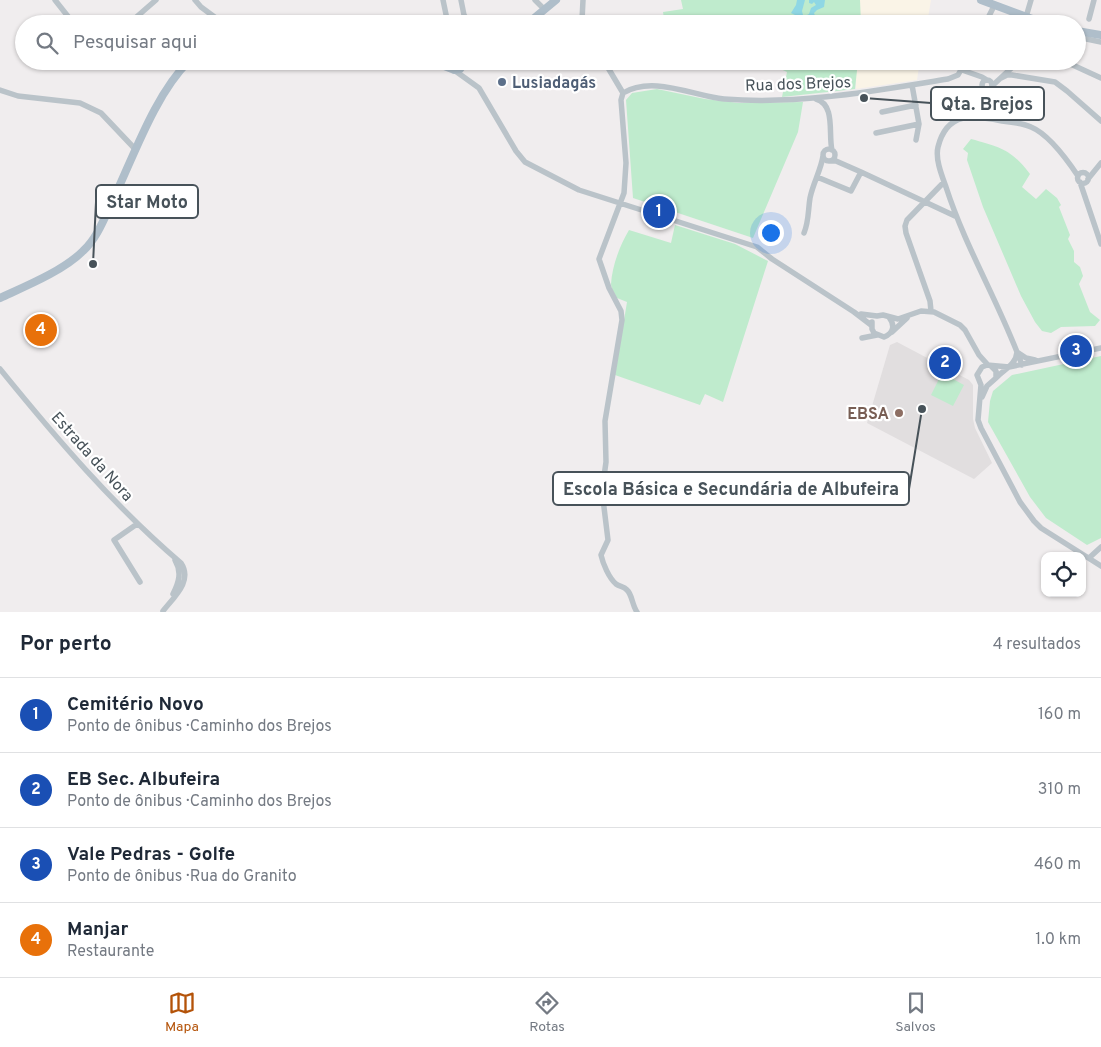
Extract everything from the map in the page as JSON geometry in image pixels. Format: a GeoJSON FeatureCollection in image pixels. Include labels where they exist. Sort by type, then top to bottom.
{"type":"FeatureCollection","features":[{"type":"Feature","properties":{"kind":"main road"},"geometry":{"type":"LineString","coordinates":[[539,15],[556,0]]}},
{"type":"Feature","properties":{"kind":"main road"},"geometry":{"type":"LineString","coordinates":[[980,0],[1020,15]]}},
{"type":"Feature","properties":{"kind":"main road"},"geometry":{"type":"LineString","coordinates":[[1086,32],[1101,35]]}},
{"type":"Feature","properties":{"kind":"main road"},"geometry":{"type":"LineString","coordinates":[[0,298],[55,271],[84,250],[103,221],[161,98],[181,70]]}},
{"type":"Feature","properties":{"kind":"street"},"geometry":{"type":"LineString","coordinates":[[55,0],[67,15]]}},
{"type":"Feature","properties":{"kind":"street"},"geometry":{"type":"LineString","coordinates":[[139,15],[156,0]]}},
{"type":"Feature","properties":{"kind":"street"},"geometry":{"type":"LineString","coordinates":[[195,0],[212,15]]}},
{"type":"Feature","properties":{"kind":"street"},"geometry":{"type":"LineString","coordinates":[[443,0],[446,15]]}},
{"type":"Feature","properties":{"kind":"street"},"geometry":{"type":"LineString","coordinates":[[461,0],[466,15]]}},
{"type":"Feature","properties":{"kind":"street"},"geometry":{"type":"LineString","coordinates":[[463,10],[466,0]]}},
{"type":"Feature","properties":{"kind":"street"},"geometry":{"type":"LineString","coordinates":[[535,0],[545,10]]}},
{"type":"Feature","properties":{"kind":"street"},"geometry":{"type":"LineString","coordinates":[[582,15],[583,0]]}},
{"type":"Feature","properties":{"kind":"street"},"geometry":{"type":"LineString","coordinates":[[1027,15],[1031,0]]}},
{"type":"Feature","properties":{"kind":"street"},"geometry":{"type":"LineString","coordinates":[[1089,19],[1094,0]]}},
{"type":"Feature","properties":{"kind":"street"},"geometry":{"type":"LineString","coordinates":[[990,15],[994,6]]}},
{"type":"Feature","properties":{"kind":"street"},"geometry":{"type":"LineString","coordinates":[[1086,40],[1101,42]]}},
{"type":"Feature","properties":{"kind":"street"},"geometry":{"type":"LineString","coordinates":[[461,70],[464,76],[480,88],[516,151],[525,162],[579,190],[726,238],[772,259],[854,312],[872,327],[877,335]]}},
{"type":"Feature","properties":{"kind":"street"},"geometry":{"type":"LineString","coordinates":[[609,70],[623,93],[626,163],[624,193],[599,259],[608,288],[622,311],[605,421],[606,462],[602,491],[608,540],[601,555],[610,576],[617,584],[629,592],[633,607],[637,612]]}},
{"type":"Feature","properties":{"kind":"street"},"geometry":{"type":"LineString","coordinates":[[962,70],[987,84],[1007,75],[1055,82],[1068,91],[1101,121]]}},
{"type":"Feature","properties":{"kind":"street","name":"Rua dos Brejos"},"geometry":{"type":"LineString","coordinates":[[623,93],[628,90],[651,86],[716,98],[742,100],[827,98],[948,79],[958,75],[962,70]]}},
{"type":"Feature","properties":{"kind":"street"},"geometry":{"type":"LineString","coordinates":[[1001,79],[1010,70]]}},
{"type":"Feature","properties":{"kind":"street"},"geometry":{"type":"LineString","coordinates":[[1012,70],[1014,75]]}},
{"type":"Feature","properties":{"kind":"street"},"geometry":{"type":"LineString","coordinates":[[1084,70],[1101,78]]}},
{"type":"Feature","properties":{"kind":"street"},"geometry":{"type":"LineString","coordinates":[[980,117],[982,99],[987,84]]}},
{"type":"Feature","properties":{"kind":"street"},"geometry":{"type":"LineString","coordinates":[[912,85],[919,124],[916,140]]}},
{"type":"Feature","properties":{"kind":"street"},"geometry":{"type":"LineString","coordinates":[[0,90],[18,96],[80,104],[101,113],[136,150]]}},
{"type":"Feature","properties":{"kind":"street"},"geometry":{"type":"LineString","coordinates":[[828,108],[841,96]]}},
{"type":"Feature","properties":{"kind":"street"},"geometry":{"type":"LineString","coordinates":[[814,98],[820,100],[828,108]]}},
{"type":"Feature","properties":{"kind":"street"},"geometry":{"type":"LineString","coordinates":[[827,98],[830,142],[834,152],[846,166]]}},
{"type":"Feature","properties":{"kind":"street"},"geometry":{"type":"LineString","coordinates":[[882,112],[916,105]]}},
{"type":"Feature","properties":{"kind":"street"},"geometry":{"type":"LineString","coordinates":[[1022,365],[955,216],[939,165],[937,149],[942,134],[949,125],[968,116],[1034,128],[1083,177],[1089,206],[1101,244]]}},
{"type":"Feature","properties":{"kind":"street"},"geometry":{"type":"LineString","coordinates":[[876,133],[919,124]]}},
{"type":"Feature","properties":{"kind":"street"},"geometry":{"type":"LineString","coordinates":[[804,233],[810,212],[810,198],[830,128]]}},
{"type":"Feature","properties":{"kind":"street"},"geometry":{"type":"LineString","coordinates":[[824,154],[827,149],[834,152]]}},
{"type":"Feature","properties":{"kind":"street"},"geometry":{"type":"LineString","coordinates":[[830,161],[834,158],[834,152]]}},
{"type":"Feature","properties":{"kind":"street"},"geometry":{"type":"LineString","coordinates":[[824,154],[826,160],[861,172],[955,216]]}},
{"type":"Feature","properties":{"kind":"street"},"geometry":{"type":"LineString","coordinates":[[1083,177],[1099,164]]}},
{"type":"Feature","properties":{"kind":"street"},"geometry":{"type":"LineString","coordinates":[[817,177],[851,191],[861,172]]}},
{"type":"Feature","properties":{"kind":"street"},"geometry":{"type":"LineString","coordinates":[[931,311],[930,301],[905,226],[906,220],[944,182]]}},
{"type":"Feature","properties":{"kind":"street"},"geometry":{"type":"LineString","coordinates":[[854,312],[866,316],[883,315],[898,319],[921,311],[931,311],[960,325],[968,334],[979,355],[996,371],[996,378]]}},
{"type":"Feature","properties":{"kind":"street"},"geometry":{"type":"LineString","coordinates":[[877,316],[872,327],[862,338],[877,335],[884,337],[892,332],[908,316]]}},
{"type":"Feature","properties":{"kind":"street"},"geometry":{"type":"LineString","coordinates":[[888,317],[892,322],[892,332]]}},
{"type":"Feature","properties":{"kind":"street"},"geometry":{"type":"LineString","coordinates":[[980,368],[989,365],[1009,367],[1022,365],[1101,348]]}},
{"type":"Feature","properties":{"kind":"street"},"geometry":{"type":"LineString","coordinates":[[1017,352],[1026,358],[1039,361]]}},
{"type":"Feature","properties":{"kind":"street"},"geometry":{"type":"LineString","coordinates":[[979,406],[985,390],[1017,359],[1017,352]]}},
{"type":"Feature","properties":{"kind":"street"},"geometry":{"type":"LineString","coordinates":[[979,355],[980,368],[978,375],[981,389],[978,420],[985,438],[1025,510],[1041,528],[1101,566]]}},
{"type":"Feature","properties":{"kind":"street","name":"Estrada da Nora"},"geometry":{"type":"LineString","coordinates":[[0,369],[80,466],[137,524],[173,556],[180,574],[178,584],[163,612]]}},
{"type":"Feature","properties":{"kind":"street"},"geometry":{"type":"LineString","coordinates":[[980,381],[987,384],[992,383]]}},
{"type":"Feature","properties":{"kind":"street"},"geometry":{"type":"LineString","coordinates":[[137,524],[114,540],[140,582]]}},
{"type":"Feature","properties":{"kind":"street"},"geometry":{"type":"LineString","coordinates":[[1089,558],[1101,548]]}},
{"type":"Feature","properties":{"kind":"shaded area"},"geometry":{"type":"Polygon","coordinates":[[[856,0],[931,0],[928,15],[856,15],[856,0]]]}},
{"type":"Feature","properties":{"kind":"shaded area"},"geometry":{"type":"Polygon","coordinates":[[[856,70],[919,70],[917,80],[856,89],[856,70]]]}},
{"type":"Feature","properties":{"kind":"shaded area"},"geometry":{"type":"Polygon","coordinates":[[[897,342],[969,380],[973,385],[973,419],[975,428],[992,463],[974,479],[867,423],[890,345],[897,342]]]}},
{"type":"Feature","properties":{"kind":"green space"},"geometry":{"type":"Polygon","coordinates":[[[681,0],[860,0],[861,15],[664,15],[663,12],[683,9],[681,0]]]}},
{"type":"Feature","properties":{"kind":"green space"},"geometry":{"type":"Polygon","coordinates":[[[783,70],[857,70],[855,89],[782,97],[787,72],[783,70]]]}},
{"type":"Feature","properties":{"kind":"green space"},"geometry":{"type":"Polygon","coordinates":[[[657,89],[705,99],[739,103],[803,102],[798,132],[753,238],[633,198],[626,100],[632,93],[657,89]]]}},
{"type":"Feature","properties":{"kind":"green space"},"geometry":{"type":"Polygon","coordinates":[[[971,139],[1004,150],[1017,159],[1030,174],[1022,187],[1036,199],[1046,189],[1057,198],[1070,235],[1068,239],[1074,251],[1074,262],[1080,267],[1083,276],[1079,284],[1090,312],[1100,320],[1095,326],[1061,327],[1051,333],[1042,331],[1035,322],[1021,296],[983,207],[967,160],[968,153],[963,149],[971,139]]]}},
{"type":"Feature","properties":{"kind":"green space"},"geometry":{"type":"Polygon","coordinates":[[[675,225],[735,244],[768,261],[723,402],[705,394],[700,405],[615,375],[627,302],[617,298],[611,286],[613,270],[620,249],[629,230],[671,243],[675,225]]]}},
{"type":"Feature","properties":{"kind":"green space"},"geometry":{"type":"Polygon","coordinates":[[[1101,356],[1101,538],[1087,545],[1046,518],[1030,497],[988,422],[993,391],[1012,375],[1101,356]]]}},
{"type":"Feature","properties":{"kind":"green space"},"geometry":{"type":"Polygon","coordinates":[[[942,373],[964,385],[953,406],[931,395],[942,373]]]}},
{"type":"Feature","properties":{"kind":"water"},"geometry":{"type":"Polygon","coordinates":[[[797,0],[805,0],[802,11],[803,15],[791,13],[797,0]]]}},
{"type":"Feature","properties":{"kind":"water"},"geometry":{"type":"Polygon","coordinates":[[[809,0],[825,0],[824,7],[814,13],[815,15],[807,15],[811,8],[816,5],[814,2],[812,4],[809,3],[809,0]]]}},
{"type":"Feature","properties":{"kind":"place","name":"Lusiadagás"},"geometry":{"type":"Point","coordinates":[502,82]}},
{"type":"Feature","properties":{"kind":"place","name":"Qta. Brejos"},"geometry":{"type":"Point","coordinates":[864,98]}},
{"type":"Feature","properties":{"kind":"place","name":"Cemitério Novo"},"geometry":{"type":"Point","coordinates":[659,212]}},
{"type":"Feature","properties":{"kind":"place","name":"Star Moto"},"geometry":{"type":"Point","coordinates":[93,264]}},
{"type":"Feature","properties":{"kind":"place","name":"Manjar"},"geometry":{"type":"Point","coordinates":[41,330]}},
{"type":"Feature","properties":{"kind":"place","name":"Vale Pedras - Golfe"},"geometry":{"type":"Point","coordinates":[1076,351]}},
{"type":"Feature","properties":{"kind":"place","name":"EB Sec. Albufeira"},"geometry":{"type":"Point","coordinates":[945,363]}},
{"type":"Feature","properties":{"kind":"place","name":"Escola Básica e Secundária de Albufeira"},"geometry":{"type":"Point","coordinates":[922,409]}},
{"type":"Feature","properties":{"kind":"place","name":"EBSA"},"geometry":{"type":"Point","coordinates":[899,413]}}]}
